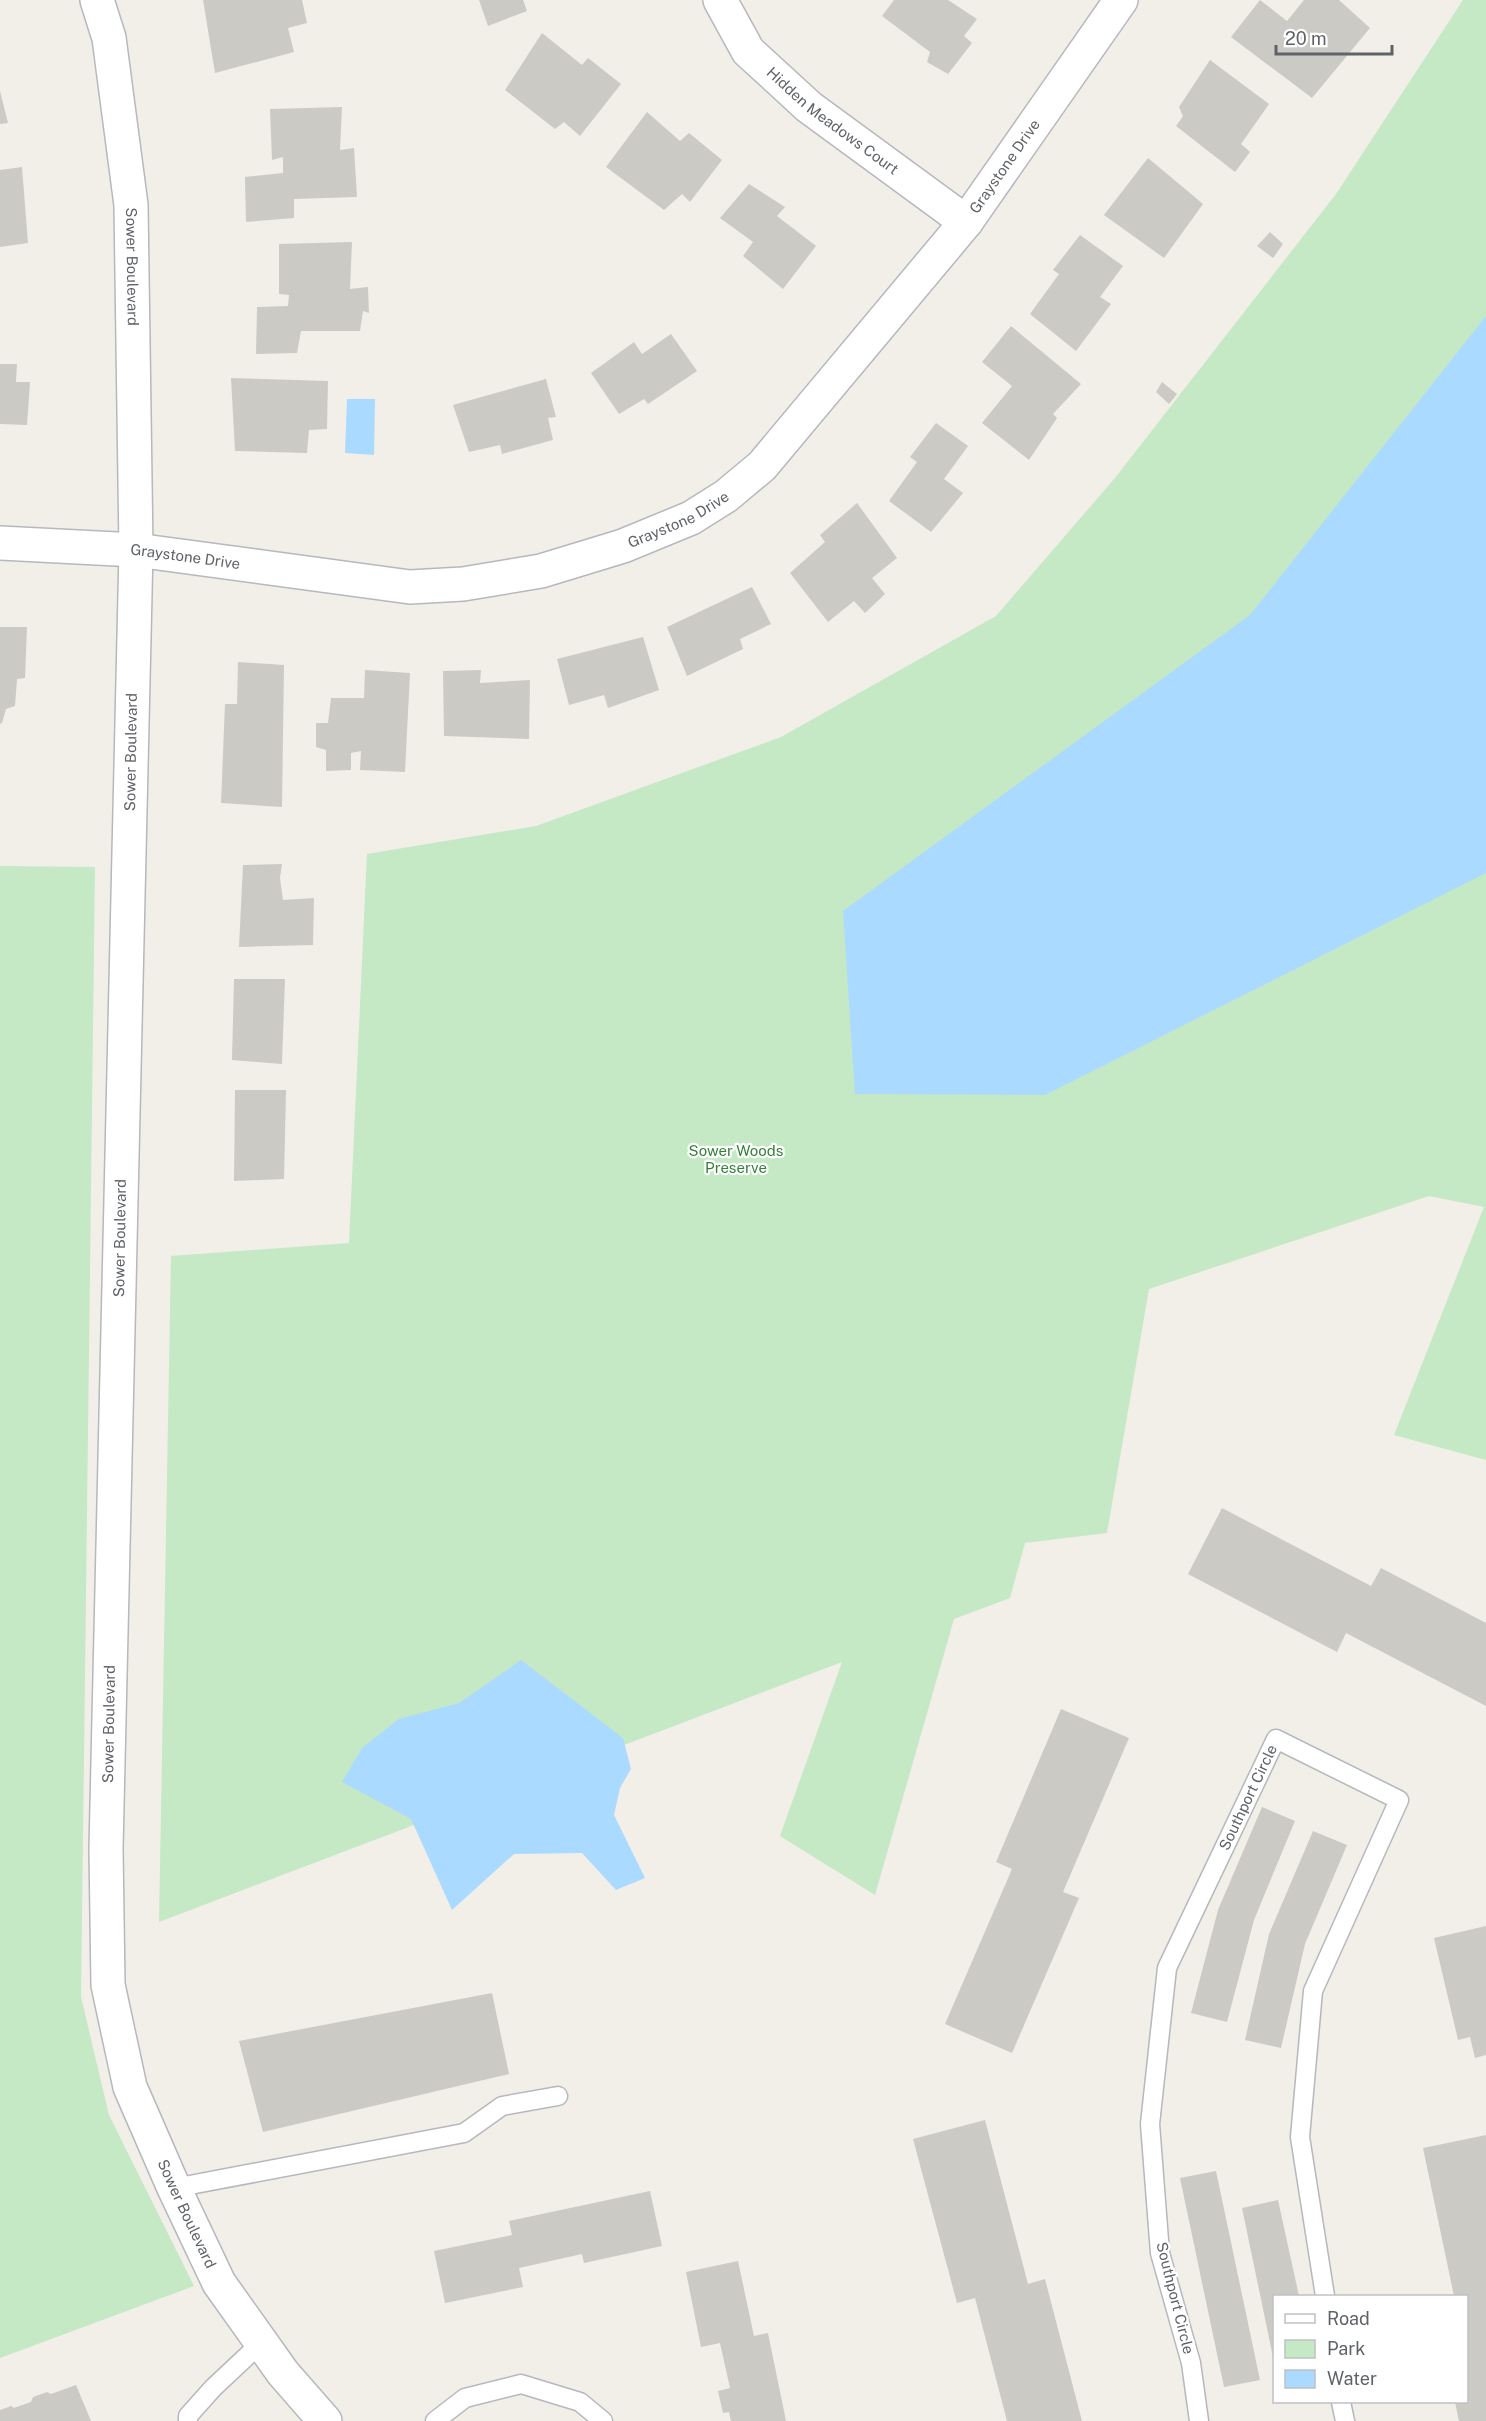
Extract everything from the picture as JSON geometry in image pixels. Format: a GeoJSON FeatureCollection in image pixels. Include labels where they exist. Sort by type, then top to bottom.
{"type":"FeatureCollection","features":[{"type":"Feature","properties":{"kind":"street","name":"Sower Boulevard"},"geometry":{"type":"LineString","coordinates":[[97,0],[109,38],[130,205],[136,550],[106,1849],[108,1985],[130,2087],[219,2283],[283,2373],[325,2421]]}},
{"type":"Feature","properties":{"kind":"street","name":"Hidden Meadows Court"},"geometry":{"type":"LineString","coordinates":[[720,0],[748,51],[809,107],[966,222]]}},
{"type":"Feature","properties":{"kind":"street","name":"Graystone Drive"},"geometry":{"type":"LineString","coordinates":[[0,543],[136,550],[410,586],[463,584],[541,571],[623,546],[691,518],[726,496],[762,466],[966,222],[1122,0]]}},
{"type":"Feature","properties":{"kind":"lane","name":"Southport Circle"},"geometry":{"type":"LineString","coordinates":[[1199,2421],[1191,2363],[1160,2253],[1150,2124],[1167,1968],[1276,1739],[1399,1800],[1313,1991],[1300,2136],[1325,2295]]}},
{"type":"Feature","properties":{"kind":"lane"},"geometry":{"type":"LineString","coordinates":[[174,2188],[464,2133],[502,2106],[558,2096]]}},
{"type":"Feature","properties":{"kind":"lane"},"geometry":{"type":"LineString","coordinates":[[188,2421],[188,2416],[213,2388],[262,2342]]}},
{"type":"Feature","properties":{"kind":"lane"},"geometry":{"type":"LineString","coordinates":[[435,2421],[465,2398],[521,2384],[580,2402],[603,2421]]}},
{"type":"Feature","properties":{"kind":"lane"},"geometry":{"type":"LineString","coordinates":[[1341,2403],[1345,2421]]}},
{"type":"Feature","properties":{"kind":"green space","name":"Sower Woods Preserve"},"geometry":{"type":"Polygon","coordinates":[[[1463,0],[1486,0],[1486,1460],[1394,1435],[1484,1207],[1429,1196],[1149,1289],[1107,1533],[1025,1543],[1010,1598],[954,1619],[875,1895],[780,1836],[842,1662],[159,1922],[171,1256],[349,1243],[367,854],[536,826],[781,737],[996,616],[1115,478],[1336,194],[1463,0]]]}},
{"type":"Feature","properties":{"kind":"green space"},"geometry":{"type":"Polygon","coordinates":[[[0,866],[95,867],[81,1997],[109,2115],[194,2286],[0,2358],[0,866]]]}},
{"type":"Feature","properties":{"kind":"water"},"geometry":{"type":"Polygon","coordinates":[[[1486,316],[1486,873],[1045,1095],[855,1094],[843,911],[1250,615],[1486,316]]]}},
{"type":"Feature","properties":{"kind":"water"},"geometry":{"type":"Polygon","coordinates":[[[347,399],[375,399],[374,455],[345,453],[347,399]]]}},
{"type":"Feature","properties":{"kind":"water"},"geometry":{"type":"Polygon","coordinates":[[[521,1660],[623,1738],[631,1769],[620,1788],[614,1815],[645,1878],[616,1890],[582,1853],[514,1854],[452,1910],[411,1819],[342,1782],[362,1748],[399,1719],[459,1703],[521,1660]]]}},
{"type":"Feature","properties":{"kind":"building"},"geometry":{"type":"Polygon","coordinates":[[[203,0],[302,0],[307,23],[288,28],[294,52],[215,73],[203,0]]]}},
{"type":"Feature","properties":{"kind":"building"},"geometry":{"type":"Polygon","coordinates":[[[479,0],[523,0],[527,11],[488,26],[479,0]]]}},
{"type":"Feature","properties":{"kind":"building"},"geometry":{"type":"Polygon","coordinates":[[[894,0],[948,0],[977,19],[964,36],[972,43],[948,74],[927,62],[930,52],[882,16],[894,0]]]}},
{"type":"Feature","properties":{"kind":"building"},"geometry":{"type":"Polygon","coordinates":[[[1260,0],[1287,21],[1304,0],[1339,0],[1370,28],[1312,98],[1231,37],[1260,0]]]}},
{"type":"Feature","properties":{"kind":"building"},"geometry":{"type":"Polygon","coordinates":[[[542,33],[582,65],[588,58],[621,84],[580,136],[564,122],[555,129],[505,90],[542,33]]]}},
{"type":"Feature","properties":{"kind":"building"},"geometry":{"type":"Polygon","coordinates":[[[1210,60],[1269,104],[1241,144],[1250,152],[1235,172],[1176,126],[1183,116],[1179,107],[1210,60]]]}},
{"type":"Feature","properties":{"kind":"building"},"geometry":{"type":"Polygon","coordinates":[[[0,91],[8,123],[0,124],[0,91]]]}},
{"type":"Feature","properties":{"kind":"building"},"geometry":{"type":"Polygon","coordinates":[[[342,107],[340,150],[354,148],[357,197],[294,199],[294,218],[246,222],[245,177],[283,173],[283,157],[272,160],[270,109],[342,107]]]}},
{"type":"Feature","properties":{"kind":"building"},"geometry":{"type":"Polygon","coordinates":[[[647,112],[680,141],[689,133],[722,160],[690,202],[682,194],[664,210],[606,167],[647,112]]]}},
{"type":"Feature","properties":{"kind":"building"},"geometry":{"type":"Polygon","coordinates":[[[1148,158],[1203,204],[1164,258],[1104,215],[1148,158]]]}},
{"type":"Feature","properties":{"kind":"building"},"geometry":{"type":"Polygon","coordinates":[[[22,167],[28,243],[0,247],[0,170],[22,167]]]}},
{"type":"Feature","properties":{"kind":"building"},"geometry":{"type":"Polygon","coordinates":[[[749,184],[785,207],[777,216],[816,246],[783,289],[743,256],[753,242],[720,218],[749,184]]]}},
{"type":"Feature","properties":{"kind":"building"},"geometry":{"type":"Polygon","coordinates":[[[1270,232],[1283,244],[1273,258],[1257,246],[1270,232]]]}},
{"type":"Feature","properties":{"kind":"building"},"geometry":{"type":"Polygon","coordinates":[[[1080,235],[1123,266],[1100,297],[1111,304],[1076,351],[1030,314],[1059,274],[1053,270],[1080,235]]]}},
{"type":"Feature","properties":{"kind":"building"},"geometry":{"type":"Polygon","coordinates":[[[352,242],[350,289],[368,287],[369,313],[363,311],[360,331],[301,331],[297,353],[256,354],[257,307],[288,306],[289,295],[279,294],[279,244],[352,242]]]}},
{"type":"Feature","properties":{"kind":"building"},"geometry":{"type":"Polygon","coordinates":[[[1011,326],[1081,384],[1053,414],[1057,418],[1029,460],[982,423],[1012,386],[982,362],[1011,326]]]}},
{"type":"Feature","properties":{"kind":"building"},"geometry":{"type":"Polygon","coordinates":[[[671,334],[697,371],[648,404],[644,399],[619,414],[591,373],[634,342],[642,354],[671,334]]]}},
{"type":"Feature","properties":{"kind":"building"},"geometry":{"type":"Polygon","coordinates":[[[0,364],[17,364],[16,382],[30,382],[27,425],[0,424],[0,364]]]}},
{"type":"Feature","properties":{"kind":"building"},"geometry":{"type":"Polygon","coordinates":[[[231,378],[328,381],[327,429],[309,430],[307,453],[235,451],[231,378]]]}},
{"type":"Feature","properties":{"kind":"building"},"geometry":{"type":"Polygon","coordinates":[[[546,379],[556,417],[548,418],[553,440],[502,454],[500,445],[469,452],[453,405],[546,379]]]}},
{"type":"Feature","properties":{"kind":"building"},"geometry":{"type":"Polygon","coordinates":[[[1162,382],[1177,394],[1169,404],[1156,392],[1162,382]]]}},
{"type":"Feature","properties":{"kind":"building"},"geometry":{"type":"Polygon","coordinates":[[[936,423],[968,446],[944,479],[963,493],[931,532],[889,501],[917,462],[910,457],[936,423]]]}},
{"type":"Feature","properties":{"kind":"building"},"geometry":{"type":"Polygon","coordinates":[[[857,503],[897,558],[872,578],[885,594],[865,613],[854,601],[828,622],[790,573],[825,542],[820,535],[857,503]]]}},
{"type":"Feature","properties":{"kind":"building"},"geometry":{"type":"Polygon","coordinates":[[[752,587],[771,624],[740,639],[743,649],[687,676],[667,627],[752,587]]]}},
{"type":"Feature","properties":{"kind":"building"},"geometry":{"type":"Polygon","coordinates":[[[0,627],[27,627],[25,678],[17,679],[15,706],[6,709],[0,724],[0,627]]]}},
{"type":"Feature","properties":{"kind":"building"},"geometry":{"type":"Polygon","coordinates":[[[643,637],[659,690],[608,708],[604,695],[569,705],[557,659],[643,637]]]}},
{"type":"Feature","properties":{"kind":"building"},"geometry":{"type":"Polygon","coordinates":[[[238,662],[284,665],[282,807],[221,803],[225,704],[237,704],[238,662]]]}},
{"type":"Feature","properties":{"kind":"building"},"geometry":{"type":"Polygon","coordinates":[[[365,670],[410,673],[405,772],[360,770],[361,751],[351,753],[351,770],[326,771],[326,750],[316,747],[316,723],[328,723],[331,698],[364,698],[365,670]]]}},
{"type":"Feature","properties":{"kind":"building"},"geometry":{"type":"Polygon","coordinates":[[[481,670],[480,683],[530,680],[529,739],[444,736],[443,671],[481,670]]]}},
{"type":"Feature","properties":{"kind":"building"},"geometry":{"type":"Polygon","coordinates":[[[282,864],[280,878],[283,900],[314,898],[313,945],[239,947],[243,865],[282,864]]]}},
{"type":"Feature","properties":{"kind":"building"},"geometry":{"type":"Polygon","coordinates":[[[234,979],[285,979],[282,1064],[232,1060],[234,979]]]}},
{"type":"Feature","properties":{"kind":"building"},"geometry":{"type":"Polygon","coordinates":[[[235,1090],[286,1090],[284,1179],[234,1181],[235,1090]]]}},
{"type":"Feature","properties":{"kind":"building"},"geometry":{"type":"Polygon","coordinates":[[[1222,1508],[1371,1586],[1381,1568],[1486,1623],[1486,1706],[1346,1633],[1337,1652],[1188,1574],[1222,1508]]]}},
{"type":"Feature","properties":{"kind":"building"},"geometry":{"type":"Polygon","coordinates":[[[1061,1709],[1129,1738],[1063,1892],[1079,1898],[1012,2053],[945,2024],[1012,1869],[996,1862],[1061,1709]]]}},
{"type":"Feature","properties":{"kind":"building"},"geometry":{"type":"Polygon","coordinates":[[[1262,1807],[1295,1821],[1254,1920],[1227,2022],[1191,2013],[1218,1910],[1262,1807]]]}},
{"type":"Feature","properties":{"kind":"building"},"geometry":{"type":"Polygon","coordinates":[[[1313,1831],[1347,1845],[1305,1944],[1281,2048],[1245,2040],[1269,1934],[1313,1831]]]}},
{"type":"Feature","properties":{"kind":"building"},"geometry":{"type":"Polygon","coordinates":[[[1486,1926],[1486,2055],[1475,2058],[1470,2037],[1458,2040],[1434,1938],[1486,1926]]]}},
{"type":"Feature","properties":{"kind":"building"},"geometry":{"type":"Polygon","coordinates":[[[492,1993],[509,2074],[263,2132],[239,2041],[492,1993]]]}},
{"type":"Feature","properties":{"kind":"building"},"geometry":{"type":"Polygon","coordinates":[[[985,2120],[1028,2284],[1045,2279],[1082,2421],[1007,2421],[975,2298],[957,2303],[913,2139],[985,2120]]]}},
{"type":"Feature","properties":{"kind":"building"},"geometry":{"type":"Polygon","coordinates":[[[1486,2135],[1486,2421],[1459,2421],[1455,2403],[1468,2403],[1468,2295],[1454,2295],[1423,2148],[1486,2135]]]}},
{"type":"Feature","properties":{"kind":"building"},"geometry":{"type":"Polygon","coordinates":[[[1216,2171],[1260,2380],[1224,2387],[1180,2178],[1216,2171]]]}},
{"type":"Feature","properties":{"kind":"building"},"geometry":{"type":"Polygon","coordinates":[[[650,2191],[662,2246],[584,2263],[582,2254],[519,2268],[523,2287],[445,2303],[434,2251],[512,2235],[509,2221],[650,2191]]]}},
{"type":"Feature","properties":{"kind":"building"},"geometry":{"type":"Polygon","coordinates":[[[1278,2200],[1299,2295],[1273,2295],[1273,2357],[1242,2208],[1278,2200]]]}},
{"type":"Feature","properties":{"kind":"building"},"geometry":{"type":"Polygon","coordinates":[[[738,2261],[754,2336],[768,2333],[786,2421],[731,2421],[729,2412],[723,2413],[718,2391],[730,2388],[720,2343],[701,2347],[686,2272],[738,2261]]]}},
{"type":"Feature","properties":{"kind":"building"},"geometry":{"type":"Polygon","coordinates":[[[76,2385],[91,2421],[0,2421],[0,2410],[11,2406],[14,2408],[31,2402],[33,2397],[47,2392],[51,2394],[76,2385]]]}}]}
